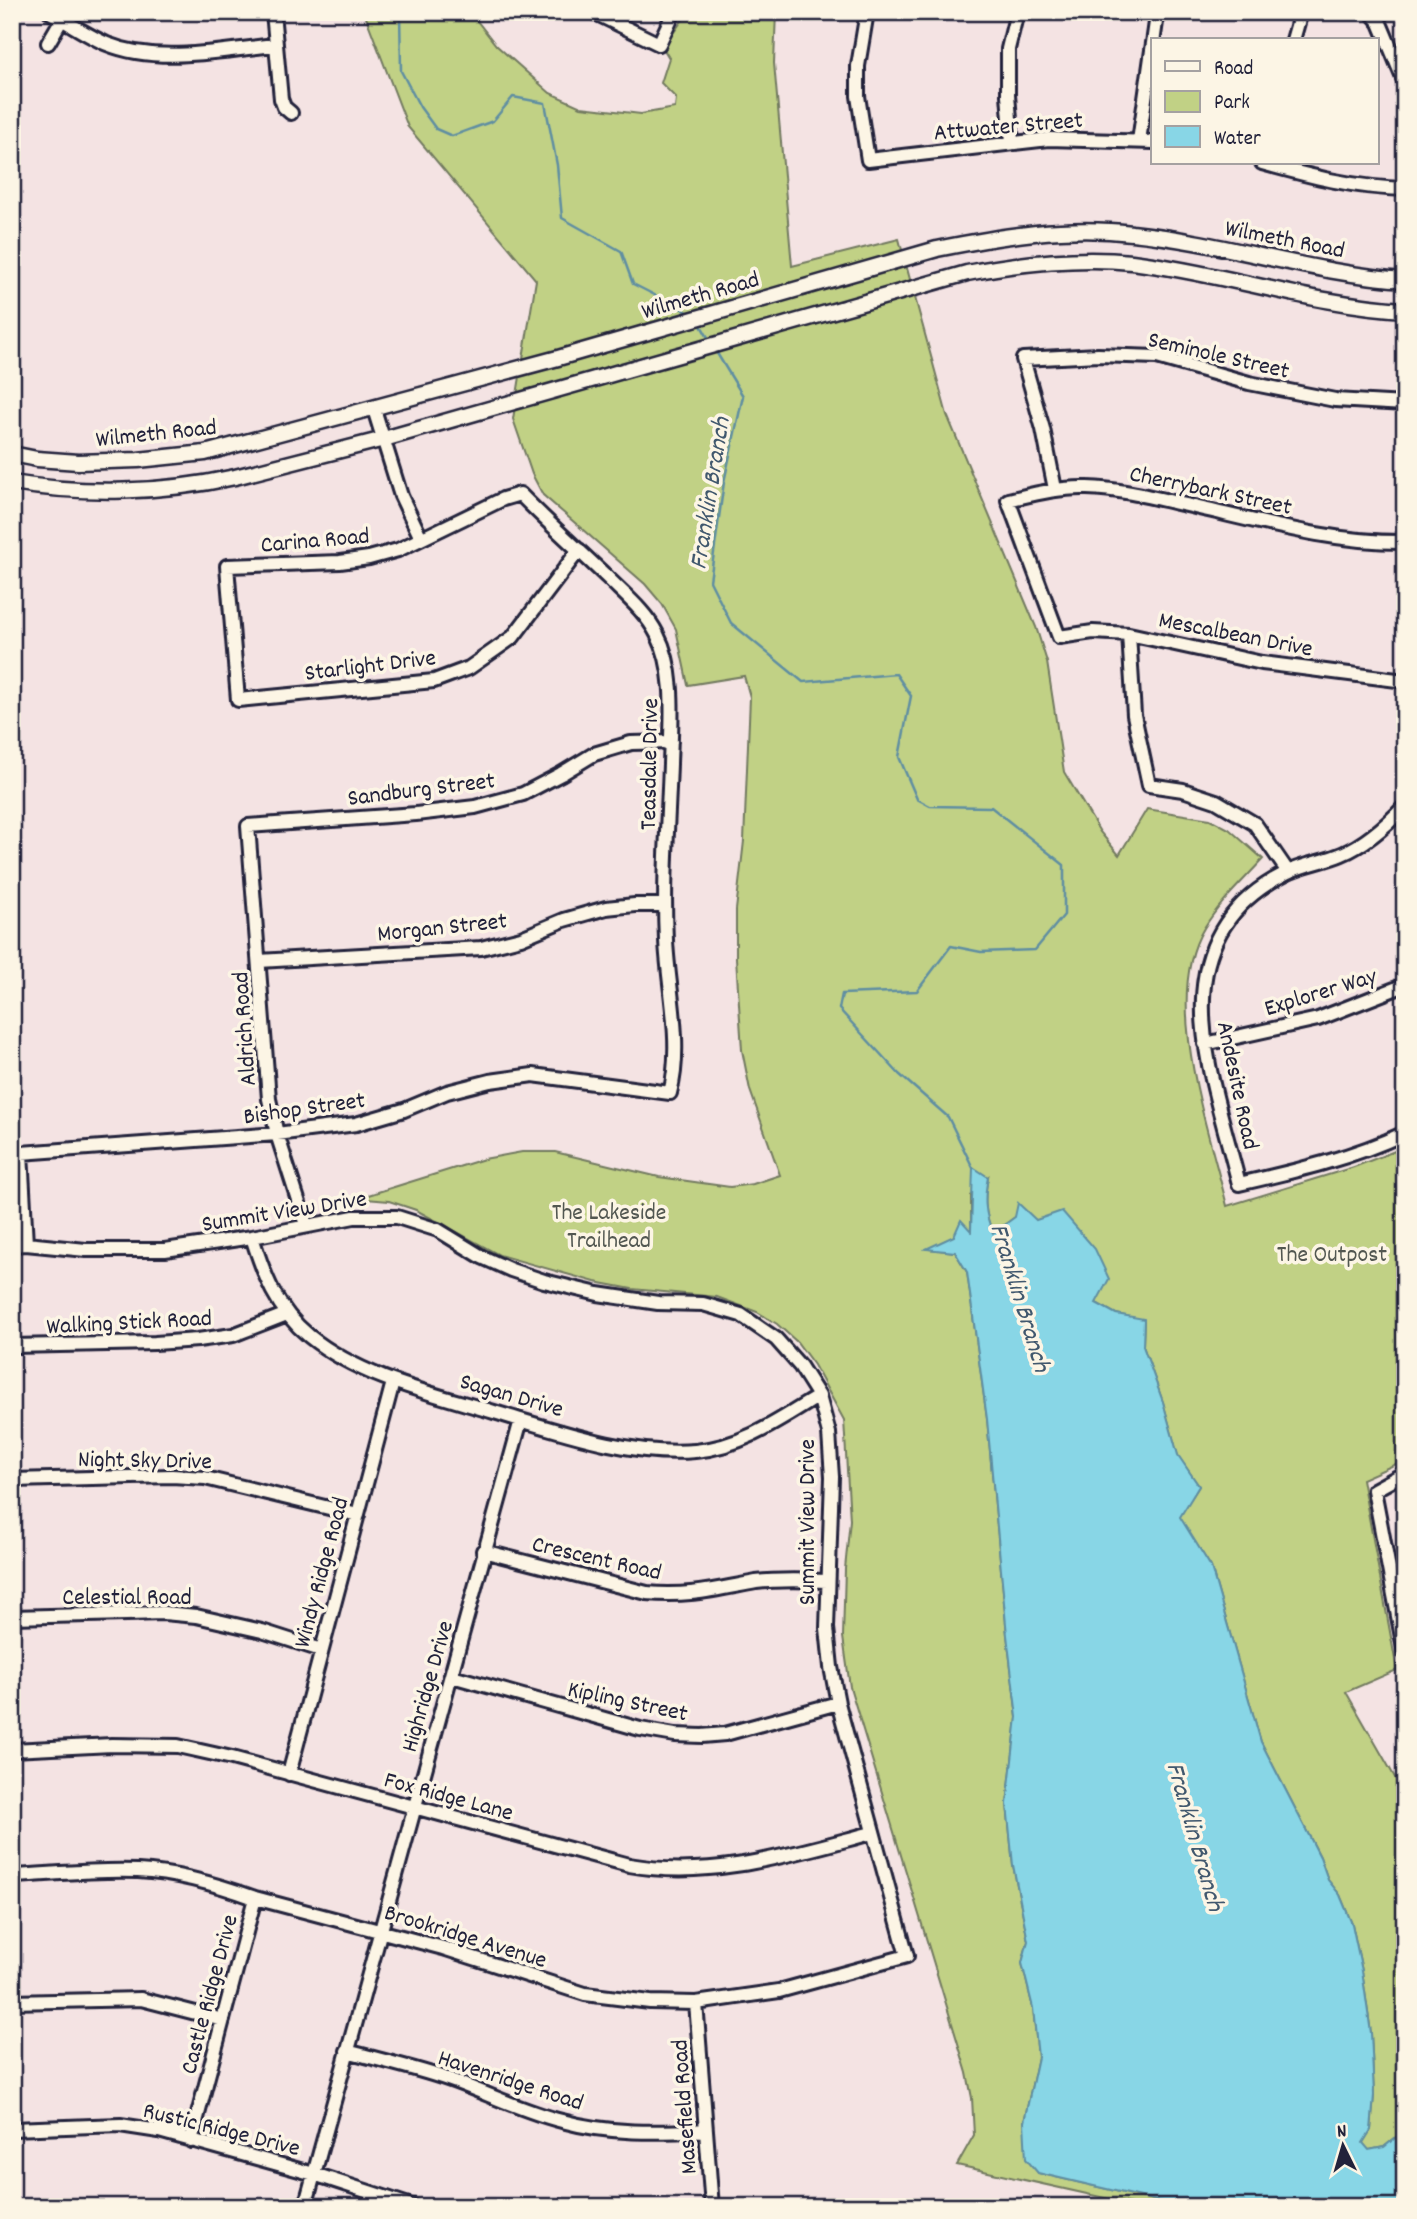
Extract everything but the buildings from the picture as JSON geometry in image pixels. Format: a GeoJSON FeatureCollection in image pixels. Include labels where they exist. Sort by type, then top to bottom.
{"type":"FeatureCollection","features":[{"type":"Feature","properties":{"kind":"street"},"geometry":{"type":"LineString","coordinates":[[50,12],[107,44],[135,52],[187,53],[276,45]]}},
{"type":"Feature","properties":{"kind":"street"},"geometry":{"type":"LineString","coordinates":[[273,12],[281,99],[284,107],[291,113]]}},
{"type":"Feature","properties":{"kind":"street"},"geometry":{"type":"LineString","coordinates":[[593,12],[659,44],[674,12]]}},
{"type":"Feature","properties":{"kind":"street","name":"Attwater Street"},"geometry":{"type":"LineString","coordinates":[[867,12],[858,76],[858,96],[868,160],[1012,143],[1080,139],[1151,142]]}},
{"type":"Feature","properties":{"kind":"street"},"geometry":{"type":"LineString","coordinates":[[1012,143],[1008,95],[1009,49],[1017,12]]}},
{"type":"Feature","properties":{"kind":"street"},"geometry":{"type":"LineString","coordinates":[[1294,38],[1301,12]]}},
{"type":"Feature","properties":{"kind":"street"},"geometry":{"type":"LineString","coordinates":[[1371,12],[1401,60],[1405,82]]}},
{"type":"Feature","properties":{"kind":"street"},"geometry":{"type":"LineString","coordinates":[[1151,38],[1154,13]]}},
{"type":"Feature","properties":{"kind":"street"},"geometry":{"type":"LineString","coordinates":[[48,43],[62,19]]}},
{"type":"Feature","properties":{"kind":"street"},"geometry":{"type":"LineString","coordinates":[[1139,141],[1151,39]]}},
{"type":"Feature","properties":{"kind":"street"},"geometry":{"type":"LineString","coordinates":[[1270,164],[1336,182],[1405,189]]}},
{"type":"Feature","properties":{"kind":"street","name":"Wilmeth Road"},"geometry":{"type":"LineString","coordinates":[[12,454],[78,462],[138,460],[205,453],[558,358],[937,249],[984,240],[1068,230],[1145,234],[1322,270],[1405,280]]}},
{"type":"Feature","properties":{"kind":"street"},"geometry":{"type":"LineString","coordinates":[[12,483],[92,491],[213,482],[384,439],[967,273],[1008,265],[1131,262],[1302,296],[1380,309],[1405,310]]}},
{"type":"Feature","properties":{"kind":"street","name":"Seminole Street"},"geometry":{"type":"LineString","coordinates":[[1055,489],[1043,429],[1023,359],[1098,355],[1157,357],[1249,383],[1335,400],[1405,404]]}},
{"type":"Feature","properties":{"kind":"street"},"geometry":{"type":"LineString","coordinates":[[374,409],[401,496],[421,538]]}},
{"type":"Feature","properties":{"kind":"street","name":"Cherrybark Street"},"geometry":{"type":"LineString","coordinates":[[1059,637],[1008,499],[1055,489],[1085,487],[1123,491],[1292,528],[1373,542],[1405,542]]}},
{"type":"Feature","properties":{"kind":"street","name":"Carina Road"},"geometry":{"type":"LineString","coordinates":[[238,699],[227,566],[350,561],[398,550],[503,499],[520,494]]}},
{"type":"Feature","properties":{"kind":"street","name":"Teasdale Drive"},"geometry":{"type":"LineString","coordinates":[[520,494],[634,603],[656,633],[667,659],[671,694],[671,742],[666,939],[676,1060],[670,1093]]}},
{"type":"Feature","properties":{"kind":"street","name":"Starlight Drive"},"geometry":{"type":"LineString","coordinates":[[238,699],[434,681],[469,668],[513,637],[579,550]]}},
{"type":"Feature","properties":{"kind":"street","name":"Mescalbean Drive"},"geometry":{"type":"LineString","coordinates":[[1059,637],[1093,632],[1129,634],[1262,663],[1405,681]]}},
{"type":"Feature","properties":{"kind":"street"},"geometry":{"type":"LineString","coordinates":[[1129,634],[1134,715],[1149,785],[1183,790],[1216,801],[1255,824],[1288,872]]}},
{"type":"Feature","properties":{"kind":"street","name":"Sandburg Street"},"geometry":{"type":"LineString","coordinates":[[248,826],[475,807],[523,794],[594,754],[631,743],[671,742]]}},
{"type":"Feature","properties":{"kind":"street","name":"Andesite Road"},"geometry":{"type":"LineString","coordinates":[[1405,806],[1385,827],[1344,853],[1288,872],[1239,908],[1216,937],[1205,973],[1202,1000],[1205,1044],[1239,1184],[1319,1164],[1377,1146],[1405,1133]]}},
{"type":"Feature","properties":{"kind":"street","name":"Aldrich Road"},"geometry":{"type":"LineString","coordinates":[[248,826],[269,1099],[277,1134],[306,1225]]}},
{"type":"Feature","properties":{"kind":"street","name":"Morgan Street"},"geometry":{"type":"LineString","coordinates":[[259,961],[481,948],[521,938],[564,920],[606,908],[666,905]]}},
{"type":"Feature","properties":{"kind":"street","name":"Explorer Way"},"geometry":{"type":"LineString","coordinates":[[1205,1044],[1318,1019],[1405,985]]}},
{"type":"Feature","properties":{"kind":"street","name":"Bishop Street"},"geometry":{"type":"LineString","coordinates":[[26,1244],[21,1153],[277,1134],[356,1124],[404,1110],[447,1092],[490,1081],[533,1075],[670,1093]]}},
{"type":"Feature","properties":{"kind":"street","name":"Summit View Drive"},"geometry":{"type":"LineString","coordinates":[[12,1245],[86,1250],[165,1250],[252,1237],[354,1217],[397,1217],[438,1230],[482,1257],[544,1281],[598,1294],[658,1303],[703,1304],[741,1315],[776,1339],[800,1366],[819,1396],[829,1433],[832,1477],[827,1628],[831,1667],[872,1833],[907,1956]]}},
{"type":"Feature","properties":{"kind":"street","name":"Sagan Drive"},"geometry":{"type":"LineString","coordinates":[[252,1237],[265,1278],[287,1314],[327,1349],[393,1381],[521,1420],[633,1449],[695,1451],[728,1446],[762,1430],[819,1396]]}},
{"type":"Feature","properties":{"kind":"street","name":"Walking Stick Road"},"geometry":{"type":"LineString","coordinates":[[12,1346],[141,1344],[198,1340],[233,1335],[287,1314]]}},
{"type":"Feature","properties":{"kind":"street","name":"Windy Ridge Road"},"geometry":{"type":"LineString","coordinates":[[289,1774],[393,1381]]}},
{"type":"Feature","properties":{"kind":"street","name":"Highridge Drive"},"geometry":{"type":"LineString","coordinates":[[305,2207],[521,1420]]}},
{"type":"Feature","properties":{"kind":"street"},"geometry":{"type":"LineString","coordinates":[[1405,1473],[1374,1490],[1405,1653]]}},
{"type":"Feature","properties":{"kind":"street","name":"Night Sky Drive"},"geometry":{"type":"LineString","coordinates":[[12,1480],[172,1476],[205,1478],[358,1515]]}},
{"type":"Feature","properties":{"kind":"street","name":"Crescent Road"},"geometry":{"type":"LineString","coordinates":[[483,1552],[647,1593],[673,1596],[778,1580],[828,1581]]}},
{"type":"Feature","properties":{"kind":"street","name":"Celestial Road"},"geometry":{"type":"LineString","coordinates":[[12,1617],[164,1613],[196,1616],[262,1631],[321,1650]]}},
{"type":"Feature","properties":{"kind":"street","name":"Kipling Street"},"geometry":{"type":"LineString","coordinates":[[452,1676],[640,1729],[675,1735],[724,1734],[838,1703]]}},
{"type":"Feature","properties":{"kind":"street","name":"Fox Ridge Lane"},"geometry":{"type":"LineString","coordinates":[[12,1750],[112,1745],[178,1746],[233,1758],[655,1870],[729,1867],[764,1861],[872,1833]]}},
{"type":"Feature","properties":{"kind":"street","name":"Brookridge Avenue"},"geometry":{"type":"LineString","coordinates":[[12,1876],[137,1871],[159,1873],[209,1884],[443,1948],[585,1994],[650,2002],[696,2003],[779,1991],[907,1956]]}},
{"type":"Feature","properties":{"kind":"street","name":"Castle Ridge Drive"},"geometry":{"type":"LineString","coordinates":[[191,2141],[255,1898]]}},
{"type":"Feature","properties":{"kind":"street"},"geometry":{"type":"LineString","coordinates":[[12,2002],[141,1998],[223,2020]]}},
{"type":"Feature","properties":{"kind":"street","name":"Masefield Road"},"geometry":{"type":"LineString","coordinates":[[696,2003],[712,2207]]}},
{"type":"Feature","properties":{"kind":"street","name":"Havenridge Road"},"geometry":{"type":"LineString","coordinates":[[347,2051],[454,2081],[562,2122],[615,2131],[650,2133],[706,2130]]}},
{"type":"Feature","properties":{"kind":"street","name":"Rustic Ridge Drive"},"geometry":{"type":"LineString","coordinates":[[12,2129],[120,2125],[159,2131],[314,2174],[415,2207]]}},
{"type":"Feature","properties":{"kind":"green space"},"geometry":{"type":"Polygon","coordinates":[[[364,12],[470,12],[496,45],[550,93],[581,107],[641,114],[675,108],[676,98],[661,83],[669,58],[663,48],[688,12],[776,12],[774,63],[792,266],[899,239],[947,415],[1036,627],[1047,662],[1064,772],[1100,832],[1119,855],[1147,809],[1210,819],[1229,829],[1263,859],[1224,901],[1204,928],[1192,957],[1187,990],[1188,1027],[1200,1104],[1227,1206],[1354,1167],[1405,1147],[1405,1460],[1362,1479],[1397,1670],[1346,1692],[1405,1795],[1405,2130],[1384,2147],[1369,2150],[1362,2143],[1371,2130],[1374,2095],[1371,2033],[1352,1924],[1340,1895],[1328,1880],[1320,1857],[1261,1742],[1211,1567],[1179,1517],[1199,1486],[1178,1456],[1143,1346],[1144,1320],[1116,1314],[1096,1303],[1036,1220],[1015,1217],[993,1233],[986,1205],[988,1177],[971,1196],[971,1233],[961,1221],[955,1236],[928,1249],[955,1252],[967,1272],[987,1419],[1017,1718],[1007,1804],[1013,1865],[1028,1941],[1022,1963],[1033,2008],[1038,2057],[1024,2122],[1038,2173],[1184,2207],[1145,2207],[957,2165],[974,2135],[972,2098],[967,2073],[850,1687],[843,1637],[850,1520],[844,1420],[814,1365],[797,1342],[777,1324],[757,1312],[717,1297],[632,1289],[595,1282],[499,1255],[416,1210],[389,1201],[349,1201],[484,1159],[522,1152],[555,1152],[659,1177],[730,1187],[753,1184],[780,1175],[750,1090],[742,1050],[736,910],[744,841],[750,697],[744,676],[688,685],[676,629],[662,604],[645,584],[543,495],[532,474],[513,419],[536,280],[408,127],[364,12]]]}},
{"type":"Feature","properties":{"kind":"water"},"geometry":{"type":"Polygon","coordinates":[[[973,1167],[988,1177],[986,1205],[993,1233],[1015,1217],[1018,1203],[1036,1220],[1062,1211],[1095,1249],[1109,1279],[1096,1303],[1116,1314],[1144,1319],[1143,1346],[1178,1455],[1199,1486],[1180,1517],[1211,1567],[1261,1742],[1320,1857],[1328,1880],[1340,1895],[1352,1924],[1371,2033],[1374,2095],[1371,2130],[1363,2143],[1369,2150],[1384,2147],[1405,2130],[1405,2207],[1184,2207],[1038,2173],[1026,2159],[1024,2122],[1038,2057],[1033,2008],[1022,1963],[1028,1941],[1013,1865],[1007,1804],[1017,1717],[987,1419],[967,1272],[955,1252],[926,1249],[954,1236],[961,1220],[971,1231],[973,1167]]]}},
{"type":"Feature","properties":{"kind":"waterway","name":"Franklin Branch"},"geometry":{"type":"LineString","coordinates":[[400,12],[401,71],[420,107],[436,129],[452,136],[493,121],[513,97],[545,103],[557,165],[562,218],[621,251],[633,284],[690,313]]}},
{"type":"Feature","properties":{"kind":"waterway","name":"Franklin Branch"},"geometry":{"type":"LineString","coordinates":[[699,322],[710,341]]}},
{"type":"Feature","properties":{"kind":"waterway","name":"Franklin Branch"},"geometry":{"type":"LineString","coordinates":[[715,350],[743,396],[724,482],[710,581],[731,623],[803,682],[896,674],[911,696],[899,757],[917,799],[930,806],[991,807],[1064,865],[1064,915],[1035,950],[981,952],[951,946],[917,991],[842,994],[839,1009],[899,1074],[948,1117],[973,1168]]}},
{"type":"Feature","properties":{"kind":"park label","name":"The Lakeside Trailhead"},"geometry":{"type":"Point","coordinates":[609,1225]}},
{"type":"Feature","properties":{"kind":"park label","name":"The Outpost"},"geometry":{"type":"Point","coordinates":[1332,1253]}}]}
